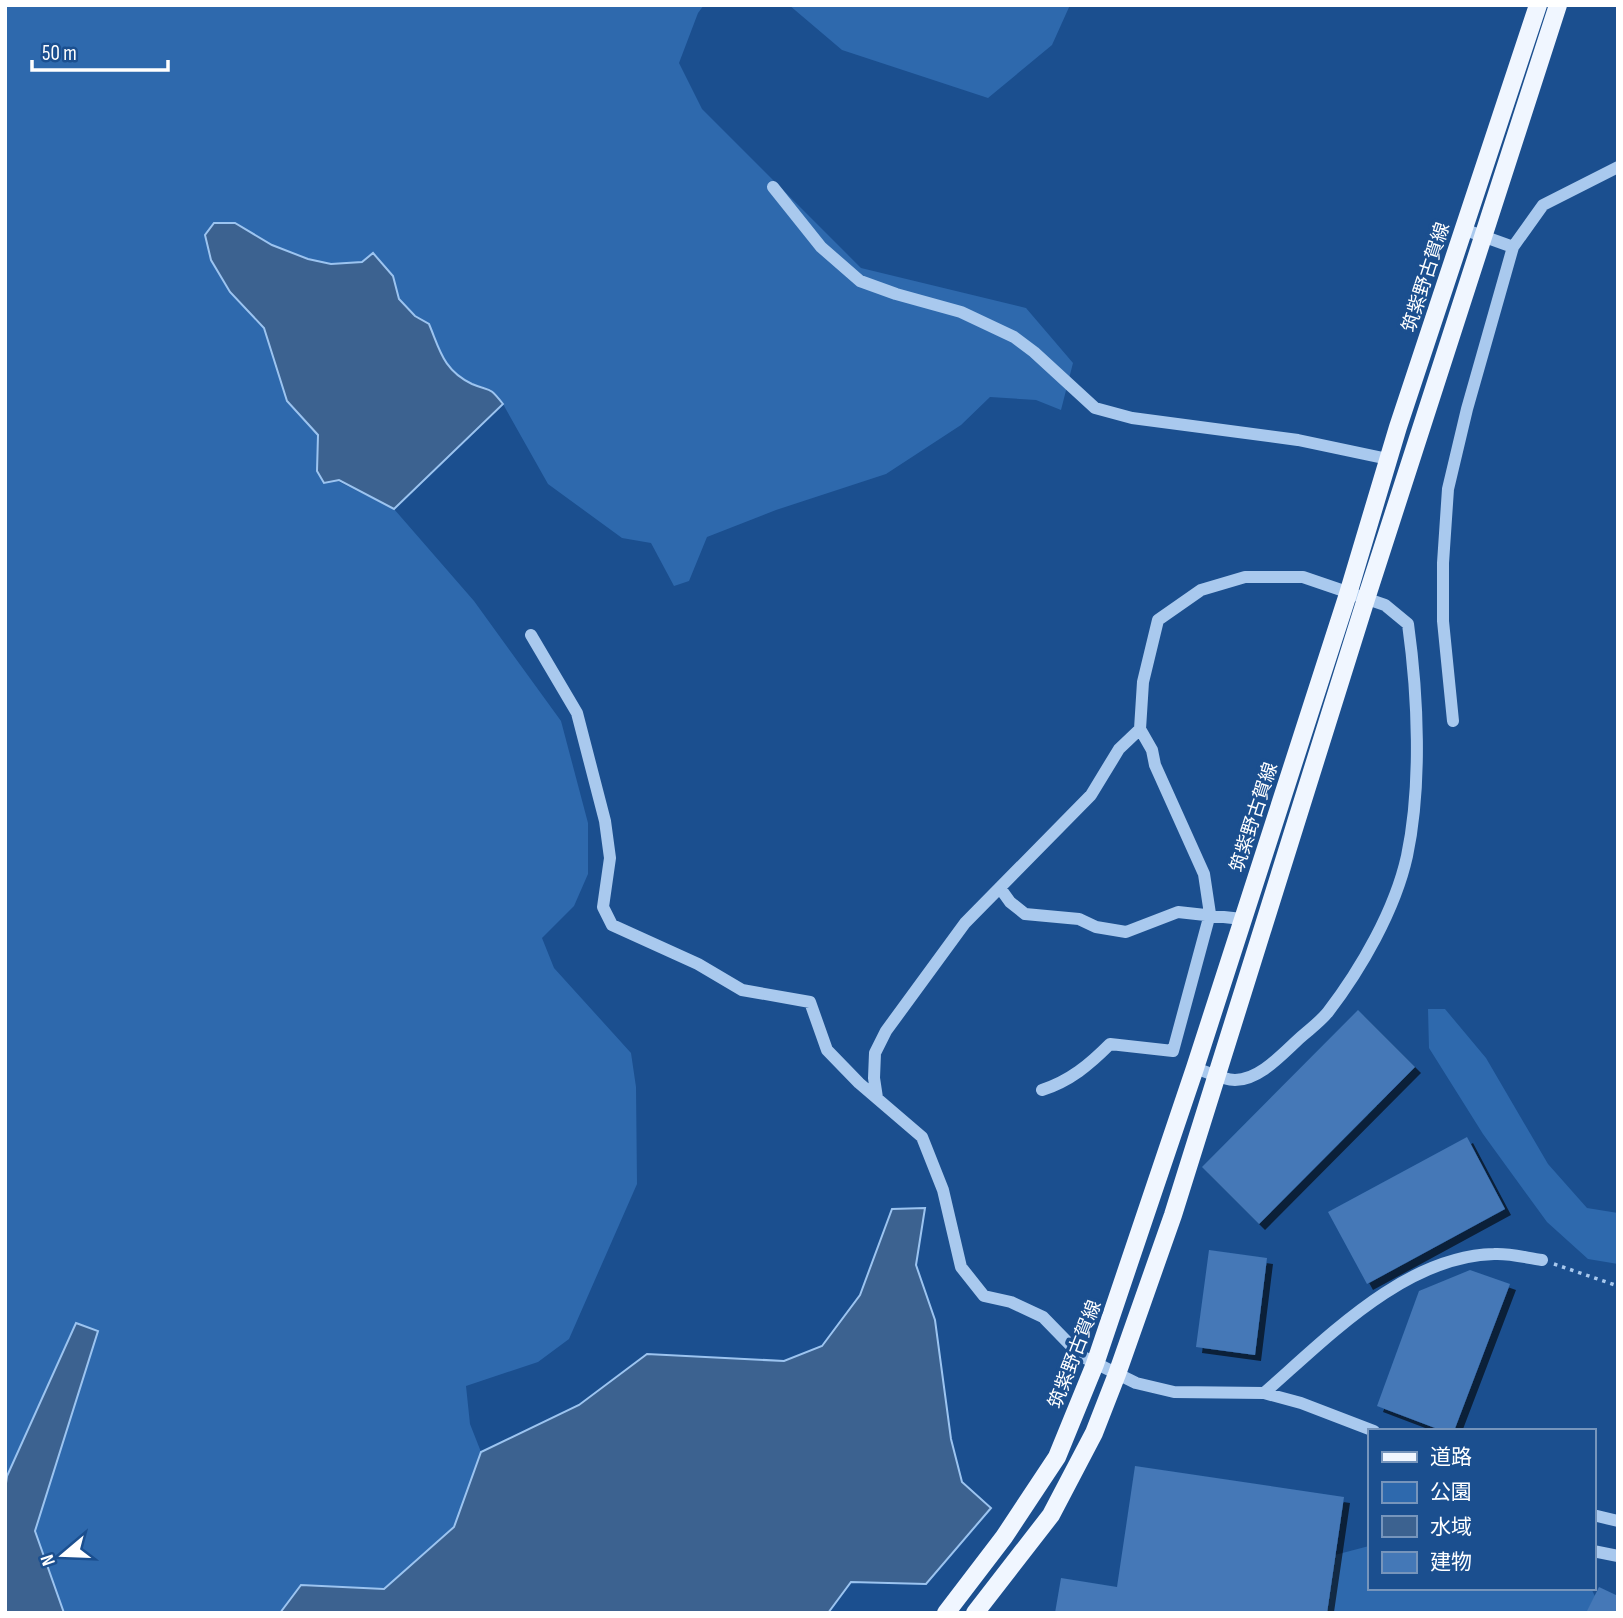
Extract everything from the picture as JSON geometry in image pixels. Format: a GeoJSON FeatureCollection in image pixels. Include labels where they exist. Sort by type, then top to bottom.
{"type":"FeatureCollection","features":[{"type":"Feature","properties":{"kind":"main road","name":"筑紫野古賀線"},"geometry":{"type":"LineString","coordinates":[[946,1613],[1004,1537],[1057,1457],[1096,1364],[1195,1068],[1348,593],[1388,459],[1538,5]]}},
{"type":"Feature","properties":{"kind":"main road"},"geometry":{"type":"LineString","coordinates":[[975,1613],[1051,1515],[1094,1433],[1117,1374],[1173,1215],[1366,599],[1558,5]]}},
{"type":"Feature","properties":{"kind":"street"},"geometry":{"type":"LineString","coordinates":[[1453,721],[1443,621],[1443,563],[1448,489],[1467,409],[1513,247],[1543,205],[1618,167]]}},
{"type":"Feature","properties":{"kind":"street"},"geometry":{"type":"LineString","coordinates":[[773,187],[821,247],[860,281],[961,312],[1014,337],[1095,408],[1132,418],[1298,440],[1388,459]]}},
{"type":"Feature","properties":{"kind":"street"},"geometry":{"type":"LineString","coordinates":[[1463,229],[1513,247]]}},
{"type":"Feature","properties":{"kind":"street"},"geometry":{"type":"LineString","coordinates":[[1042,1090],[1059,1085],[1085,1068],[1110,1044],[1173,1051],[1210,914],[1204,874],[1155,765],[1152,750],[1140,729],[1143,682],[1158,620],[1201,590],[1245,577],[1303,577],[1385,605],[1408,624],[1415,706],[1415,800],[1406,859],[1385,920],[1327,1014],[1275,1060],[1250,1077],[1234,1080],[1195,1068]]}},
{"type":"Feature","properties":{"kind":"street"},"geometry":{"type":"LineString","coordinates":[[531,635],[577,713],[604,821],[610,858],[603,907],[612,925],[698,964],[742,990],[810,1002],[827,1050],[922,1137],[943,1190],[961,1267],[984,1296],[1011,1302],[1043,1317],[1081,1356],[1136,1383],[1174,1392],[1264,1393],[1301,1402],[1369,1429]]}},
{"type":"Feature","properties":{"kind":"street"},"geometry":{"type":"LineString","coordinates":[[877,1098],[874,1078],[875,1053],[886,1031],[965,923],[1091,795],[1119,749],[1140,729]]}},
{"type":"Feature","properties":{"kind":"street"},"geometry":{"type":"LineString","coordinates":[[1000,888],[1010,902],[1025,914],[1079,919],[1096,927],[1126,932],[1178,912],[1242,919]]}},
{"type":"Feature","properties":{"kind":"street"},"geometry":{"type":"LineString","coordinates":[[1264,1393],[1347,1321],[1401,1282],[1465,1258],[1495,1254],[1542,1260]]}},
{"type":"Feature","properties":{"kind":"street"},"geometry":{"type":"LineString","coordinates":[[1595,1515],[1618,1521]]}},
{"type":"Feature","properties":{"kind":"street"},"geometry":{"type":"LineString","coordinates":[[1595,1551],[1618,1556]]}},
{"type":"Feature","properties":{"kind":"path"},"geometry":{"type":"LineString","coordinates":[[1542,1260],[1618,1286]]}},
{"type":"Feature","properties":{"kind":"green space"},"geometry":{"type":"Polygon","coordinates":[[[5,5],[704,5],[698,13],[679,63],[702,109],[861,268],[1026,308],[1073,363],[1061,410],[1036,400],[990,397],[961,425],[886,474],[776,510],[707,537],[689,581],[674,586],[651,543],[622,538],[548,484],[503,404],[490,389],[473,384],[454,373],[441,357],[429,324],[415,316],[399,299],[393,276],[374,253],[362,262],[331,264],[308,259],[272,245],[235,223],[230,292],[264,328],[287,401],[319,435],[317,471],[394,509],[474,601],[561,721],[588,823],[588,874],[574,906],[542,938],[554,968],[631,1053],[636,1087],[637,1184],[569,1339],[538,1362],[466,1386],[470,1424],[481,1452],[454,1527],[384,1590],[301,1585],[280,1613],[64,1613],[34,1531],[98,1331],[76,1323],[7,1476],[5,1490],[5,5]]]}},
{"type":"Feature","properties":{"kind":"green space"},"geometry":{"type":"Polygon","coordinates":[[[789,5],[1070,5],[1052,45],[988,98],[842,50],[789,5]]]}},
{"type":"Feature","properties":{"kind":"green space"},"geometry":{"type":"Polygon","coordinates":[[[1428,1009],[1445,1009],[1486,1058],[1548,1164],[1587,1208],[1618,1213],[1618,1264],[1588,1259],[1547,1222],[1483,1134],[1429,1048],[1428,1009]]]}},
{"type":"Feature","properties":{"kind":"green space"},"geometry":{"type":"Polygon","coordinates":[[[1368,1546],[1368,1590],[1592,1590],[1603,1613],[1315,1613],[1331,1556],[1368,1546]]]}},
{"type":"Feature","properties":{"kind":"water"},"geometry":{"type":"Polygon","coordinates":[[[214,223],[235,223],[272,245],[308,259],[331,264],[362,262],[373,253],[393,276],[399,299],[415,316],[429,324],[449,366],[472,384],[492,391],[503,404],[394,509],[339,480],[324,483],[317,471],[318,435],[287,401],[264,328],[230,292],[211,260],[205,235],[214,223]]]}},
{"type":"Feature","properties":{"kind":"water"},"geometry":{"type":"Polygon","coordinates":[[[925,1208],[916,1265],[935,1320],[951,1439],[962,1482],[991,1508],[926,1584],[851,1582],[828,1613],[280,1613],[301,1585],[384,1589],[454,1527],[481,1452],[579,1405],[647,1354],[784,1361],[822,1346],[860,1295],[892,1209],[925,1208]]]}},
{"type":"Feature","properties":{"kind":"water"},"geometry":{"type":"Polygon","coordinates":[[[76,1323],[98,1331],[35,1531],[64,1613],[5,1613],[7,1476],[76,1323]]]}},
{"type":"Feature","properties":{"kind":"building"},"geometry":{"type":"Polygon","coordinates":[[[1358,1010],[1415,1067],[1259,1224],[1202,1167],[1358,1010]]]}},
{"type":"Feature","properties":{"kind":"building"},"geometry":{"type":"Polygon","coordinates":[[[1467,1137],[1505,1209],[1367,1284],[1328,1212],[1467,1137]]]}},
{"type":"Feature","properties":{"kind":"building"},"geometry":{"type":"Polygon","coordinates":[[[1209,1250],[1267,1258],[1255,1355],[1196,1347],[1209,1250]]]}},
{"type":"Feature","properties":{"kind":"building"},"geometry":{"type":"Polygon","coordinates":[[[1470,1270],[1510,1284],[1455,1429],[1438,1429],[1377,1406],[1419,1291],[1470,1270]]]}},
{"type":"Feature","properties":{"kind":"building"},"geometry":{"type":"Polygon","coordinates":[[[1135,1466],[1344,1497],[1327,1613],[1055,1613],[1061,1578],[1117,1587],[1135,1466]]]}},
{"type":"Feature","properties":{"kind":"building"},"geometry":{"type":"Polygon","coordinates":[[[1599,1587],[1618,1596],[1618,1613],[1586,1613],[1599,1587]]]}}]}
